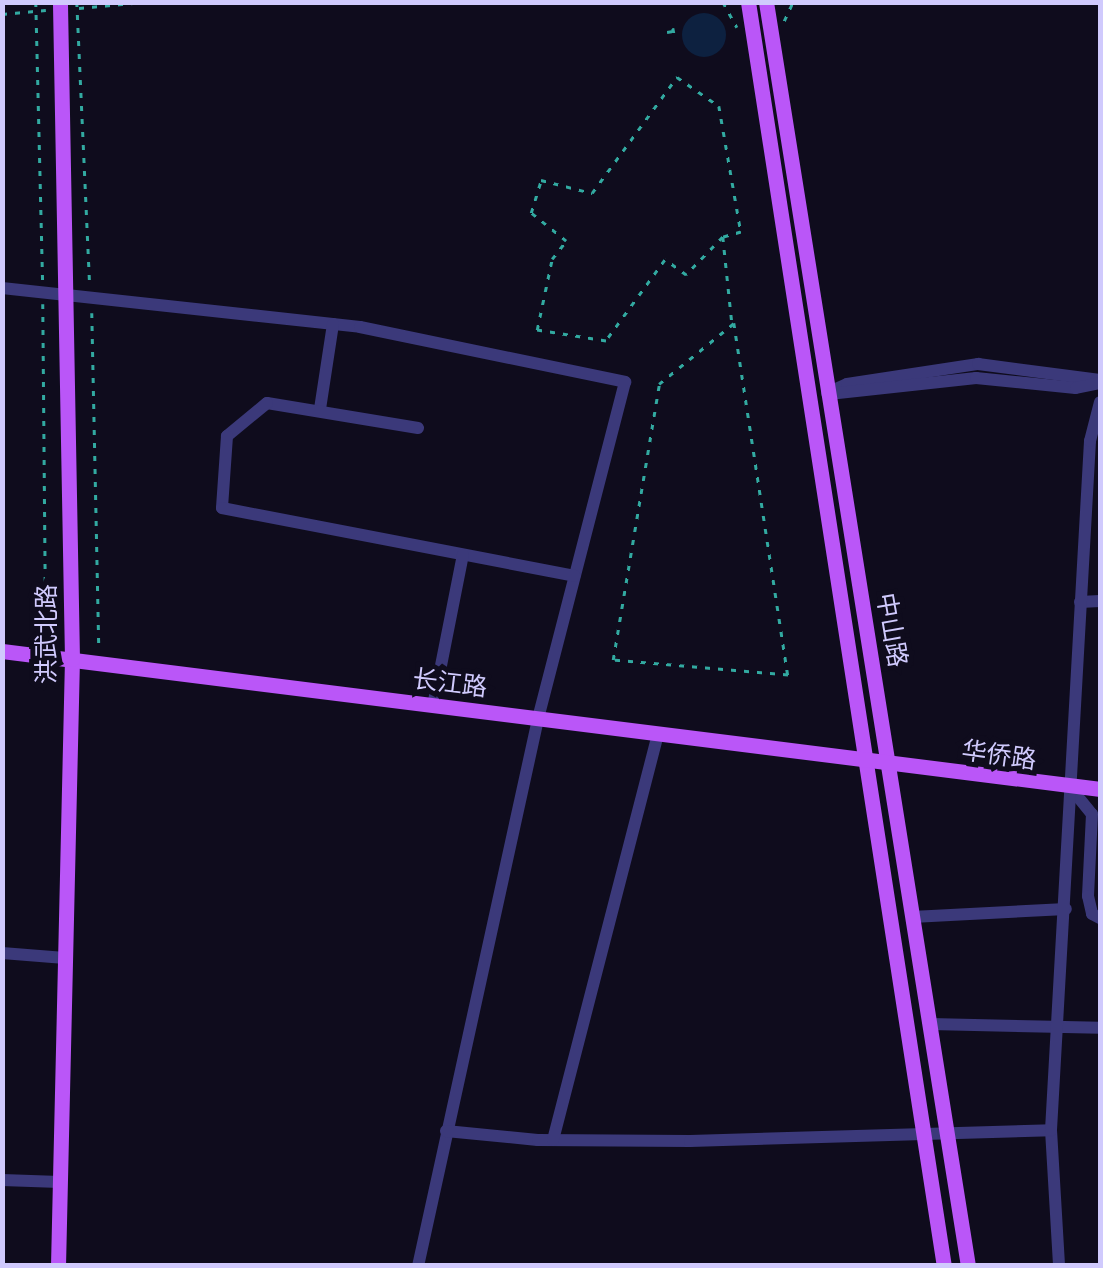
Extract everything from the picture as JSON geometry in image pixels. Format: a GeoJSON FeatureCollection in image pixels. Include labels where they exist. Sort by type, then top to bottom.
{"type":"FeatureCollection","features":[{"type":"Feature","properties":{"kind":"main road","name":"洪武北路"},"geometry":{"type":"LineString","coordinates":[[58,1266],[72,659],[69,294],[60,2]]}},
{"type":"Feature","properties":{"kind":"main road"},"geometry":{"type":"LineString","coordinates":[[745,2],[761,27],[778,2]]}},
{"type":"Feature","properties":{"kind":"main road","name":"中山路"},"geometry":{"type":"LineString","coordinates":[[766,2],[761,27],[890,765],[968,1266]]}},
{"type":"Feature","properties":{"kind":"main road","name":"中山路"},"geometry":{"type":"LineString","coordinates":[[772,147],[923,1133]]}},
{"type":"Feature","properties":{"kind":"main road","name":"长江路"},"geometry":{"type":"LineString","coordinates":[[2,651],[890,765]]}},
{"type":"Feature","properties":{"kind":"main road","name":"华侨路"},"geometry":{"type":"LineString","coordinates":[[890,765],[1074,790],[1100,789]]}},
{"type":"Feature","properties":{"kind":"street"},"geometry":{"type":"LineString","coordinates":[[761,27],[772,147],[944,1266]]}},
{"type":"Feature","properties":{"kind":"street"},"geometry":{"type":"LineString","coordinates":[[2,288],[360,328],[625,382],[538,720],[418,1266]]}},
{"type":"Feature","properties":{"kind":"street"},"geometry":{"type":"LineString","coordinates":[[320,409],[333,324]]}},
{"type":"Feature","properties":{"kind":"street"},"geometry":{"type":"LineString","coordinates":[[827,393],[848,396],[976,378],[1076,388],[1100,382]]}},
{"type":"Feature","properties":{"kind":"street"},"geometry":{"type":"LineString","coordinates":[[1059,1266],[1051,1130],[1074,790],[1090,441],[1100,402]]}},
{"type":"Feature","properties":{"kind":"street"},"geometry":{"type":"LineString","coordinates":[[418,428],[268,403],[227,436],[222,508],[574,576]]}},
{"type":"Feature","properties":{"kind":"street"},"geometry":{"type":"LineString","coordinates":[[433,706],[463,555]]}},
{"type":"Feature","properties":{"kind":"street"},"geometry":{"type":"LineString","coordinates":[[1080,602],[1100,601]]}},
{"type":"Feature","properties":{"kind":"street"},"geometry":{"type":"LineString","coordinates":[[552,1140],[658,735]]}},
{"type":"Feature","properties":{"kind":"street"},"geometry":{"type":"LineString","coordinates":[[1074,790],[1092,814],[1088,896],[1092,914],[1100,918]]}},
{"type":"Feature","properties":{"kind":"street"},"geometry":{"type":"LineString","coordinates":[[912,917],[1066,909]]}},
{"type":"Feature","properties":{"kind":"street"},"geometry":{"type":"LineString","coordinates":[[2,953],[65,958]]}},
{"type":"Feature","properties":{"kind":"street"},"geometry":{"type":"LineString","coordinates":[[930,1024],[1100,1028]]}},
{"type":"Feature","properties":{"kind":"street"},"geometry":{"type":"LineString","coordinates":[[446,1131],[552,1140],[1051,1130]]}},
{"type":"Feature","properties":{"kind":"street"},"geometry":{"type":"LineString","coordinates":[[2,1180],[60,1182]]}},
{"type":"Feature","properties":{"kind":"path"},"geometry":{"type":"LineString","coordinates":[[36,2],[46,656]]}},
{"type":"Feature","properties":{"kind":"path"},"geometry":{"type":"LineString","coordinates":[[78,2],[83,242],[91,296],[99,661]]}},
{"type":"Feature","properties":{"kind":"path"},"geometry":{"type":"LineString","coordinates":[[666,32],[673,31]]}},
{"type":"Feature","properties":{"kind":"path"},"geometry":{"type":"LineString","coordinates":[[677,77],[720,106],[741,232],[722,236],[686,275],[665,260],[606,342],[536,330],[552,258],[566,240],[532,213],[541,180],[592,192],[677,77]]}},
{"type":"Feature","properties":{"kind":"path"},"geometry":{"type":"LineString","coordinates":[[722,236],[732,325],[788,675],[613,660],[659,384],[732,325]]}},
{"type":"Feature","properties":{"kind":"water"},"geometry":{"type":"Polygon","coordinates":[[[704,13],[720,19],[726,35],[720,51],[704,57],[688,51],[682,35],[688,19],[704,13]]]}}]}
